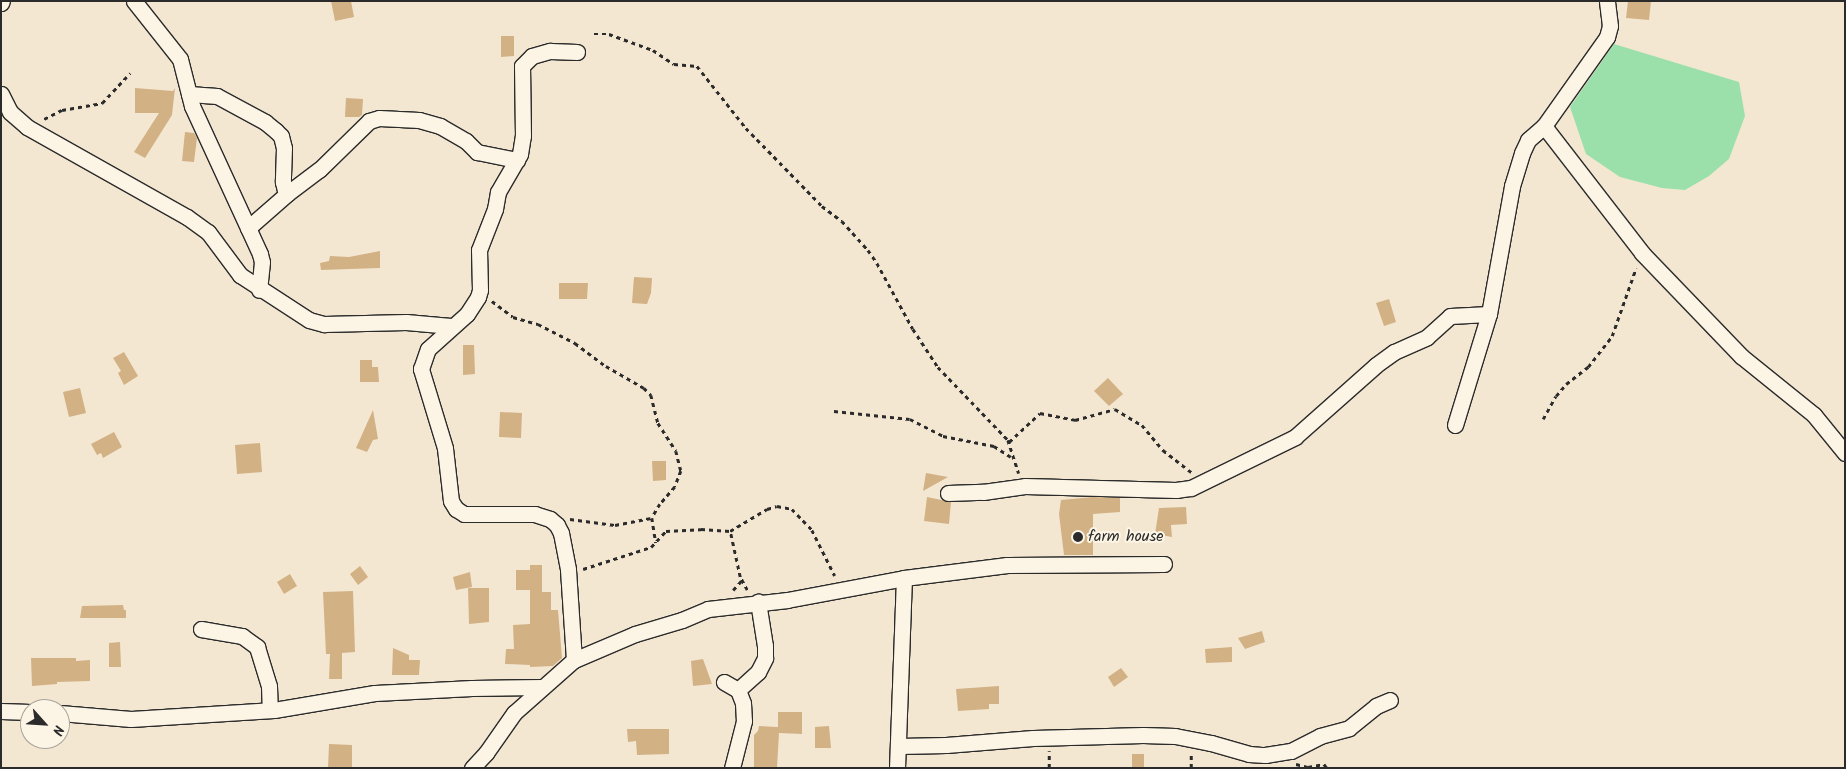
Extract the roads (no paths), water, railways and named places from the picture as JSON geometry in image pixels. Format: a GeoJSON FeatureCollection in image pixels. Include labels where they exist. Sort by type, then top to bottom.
{"type":"FeatureCollection","features":[{"type":"Feature","properties":{"kind":"street"},"geometry":{"type":"LineString","coordinates":[[134,1],[180,59],[192,106],[262,262],[259,290]]}},
{"type":"Feature","properties":{"kind":"street"},"geometry":{"type":"LineString","coordinates":[[1455,426],[1489,314],[1512,186],[1520,161],[1528,140],[1544,126],[1607,38],[1610,26],[1607,1]]}},
{"type":"Feature","properties":{"kind":"street"},"geometry":{"type":"LineString","coordinates":[[574,660],[568,574],[562,533],[554,521],[535,514],[464,514],[456,509],[451,501],[445,448],[421,369],[428,350],[451,326],[467,314],[480,290],[479,250],[495,209],[498,192],[517,160],[523,136],[522,66],[532,56],[550,51],[577,52]]}},
{"type":"Feature","properties":{"kind":"street"},"geometry":{"type":"LineString","coordinates":[[1,94],[10,112],[27,127],[194,222],[208,232],[240,275],[259,290],[298,315],[324,324],[406,322],[451,326]]}},
{"type":"Feature","properties":{"kind":"street"},"geometry":{"type":"LineString","coordinates":[[189,94],[217,96],[265,122],[281,136],[284,148],[283,182],[286,195]]}},
{"type":"Feature","properties":{"kind":"street"},"geometry":{"type":"LineString","coordinates":[[248,228],[286,195],[319,170],[369,121],[379,118],[419,120],[440,126],[466,141],[478,152],[517,160]]}},
{"type":"Feature","properties":{"kind":"street"},"geometry":{"type":"LineString","coordinates":[[1544,126],[1642,253],[1741,356],[1814,415],[1845,452]]}},
{"type":"Feature","properties":{"kind":"street"},"geometry":{"type":"LineString","coordinates":[[948,493],[983,492],[1025,486],[1176,490],[1191,488],[1295,437],[1376,365],[1394,352],[1422,340],[1450,316],[1489,314]]}},
{"type":"Feature","properties":{"kind":"street"},"geometry":{"type":"LineString","coordinates":[[472,768],[486,753],[514,713],[574,660],[635,634],[682,620],[708,609],[756,602],[787,600],[904,578],[1007,565],[1164,564]]}},
{"type":"Feature","properties":{"kind":"street"},"geometry":{"type":"LineString","coordinates":[[897,768],[904,578]]}},
{"type":"Feature","properties":{"kind":"street"},"geometry":{"type":"LineString","coordinates":[[738,690],[758,672],[765,658],[765,646],[756,602]]}},
{"type":"Feature","properties":{"kind":"street"},"geometry":{"type":"LineString","coordinates":[[201,629],[242,636],[257,647],[269,686],[270,710]]}},
{"type":"Feature","properties":{"kind":"street"},"geometry":{"type":"LineString","coordinates":[[724,682],[738,690],[743,703],[744,721],[732,768]]}},
{"type":"Feature","properties":{"kind":"street"},"geometry":{"type":"LineString","coordinates":[[70,714],[131,719],[270,710],[375,693],[472,688],[542,687]]}},
{"type":"Feature","properties":{"kind":"street"},"geometry":{"type":"LineString","coordinates":[[899,746],[946,745],[1033,738],[1143,735],[1175,736],[1211,743],[1249,754],[1291,751],[1320,736],[1349,728],[1376,706],[1390,700]]}},
{"type":"Feature","properties":{"kind":"street"},"geometry":{"type":"LineString","coordinates":[[1,711],[20,712]]}},
{"type":"Feature","properties":{"kind":"place","name":"farm house"},"geometry":{"type":"Point","coordinates":[1078,537]}}]}
